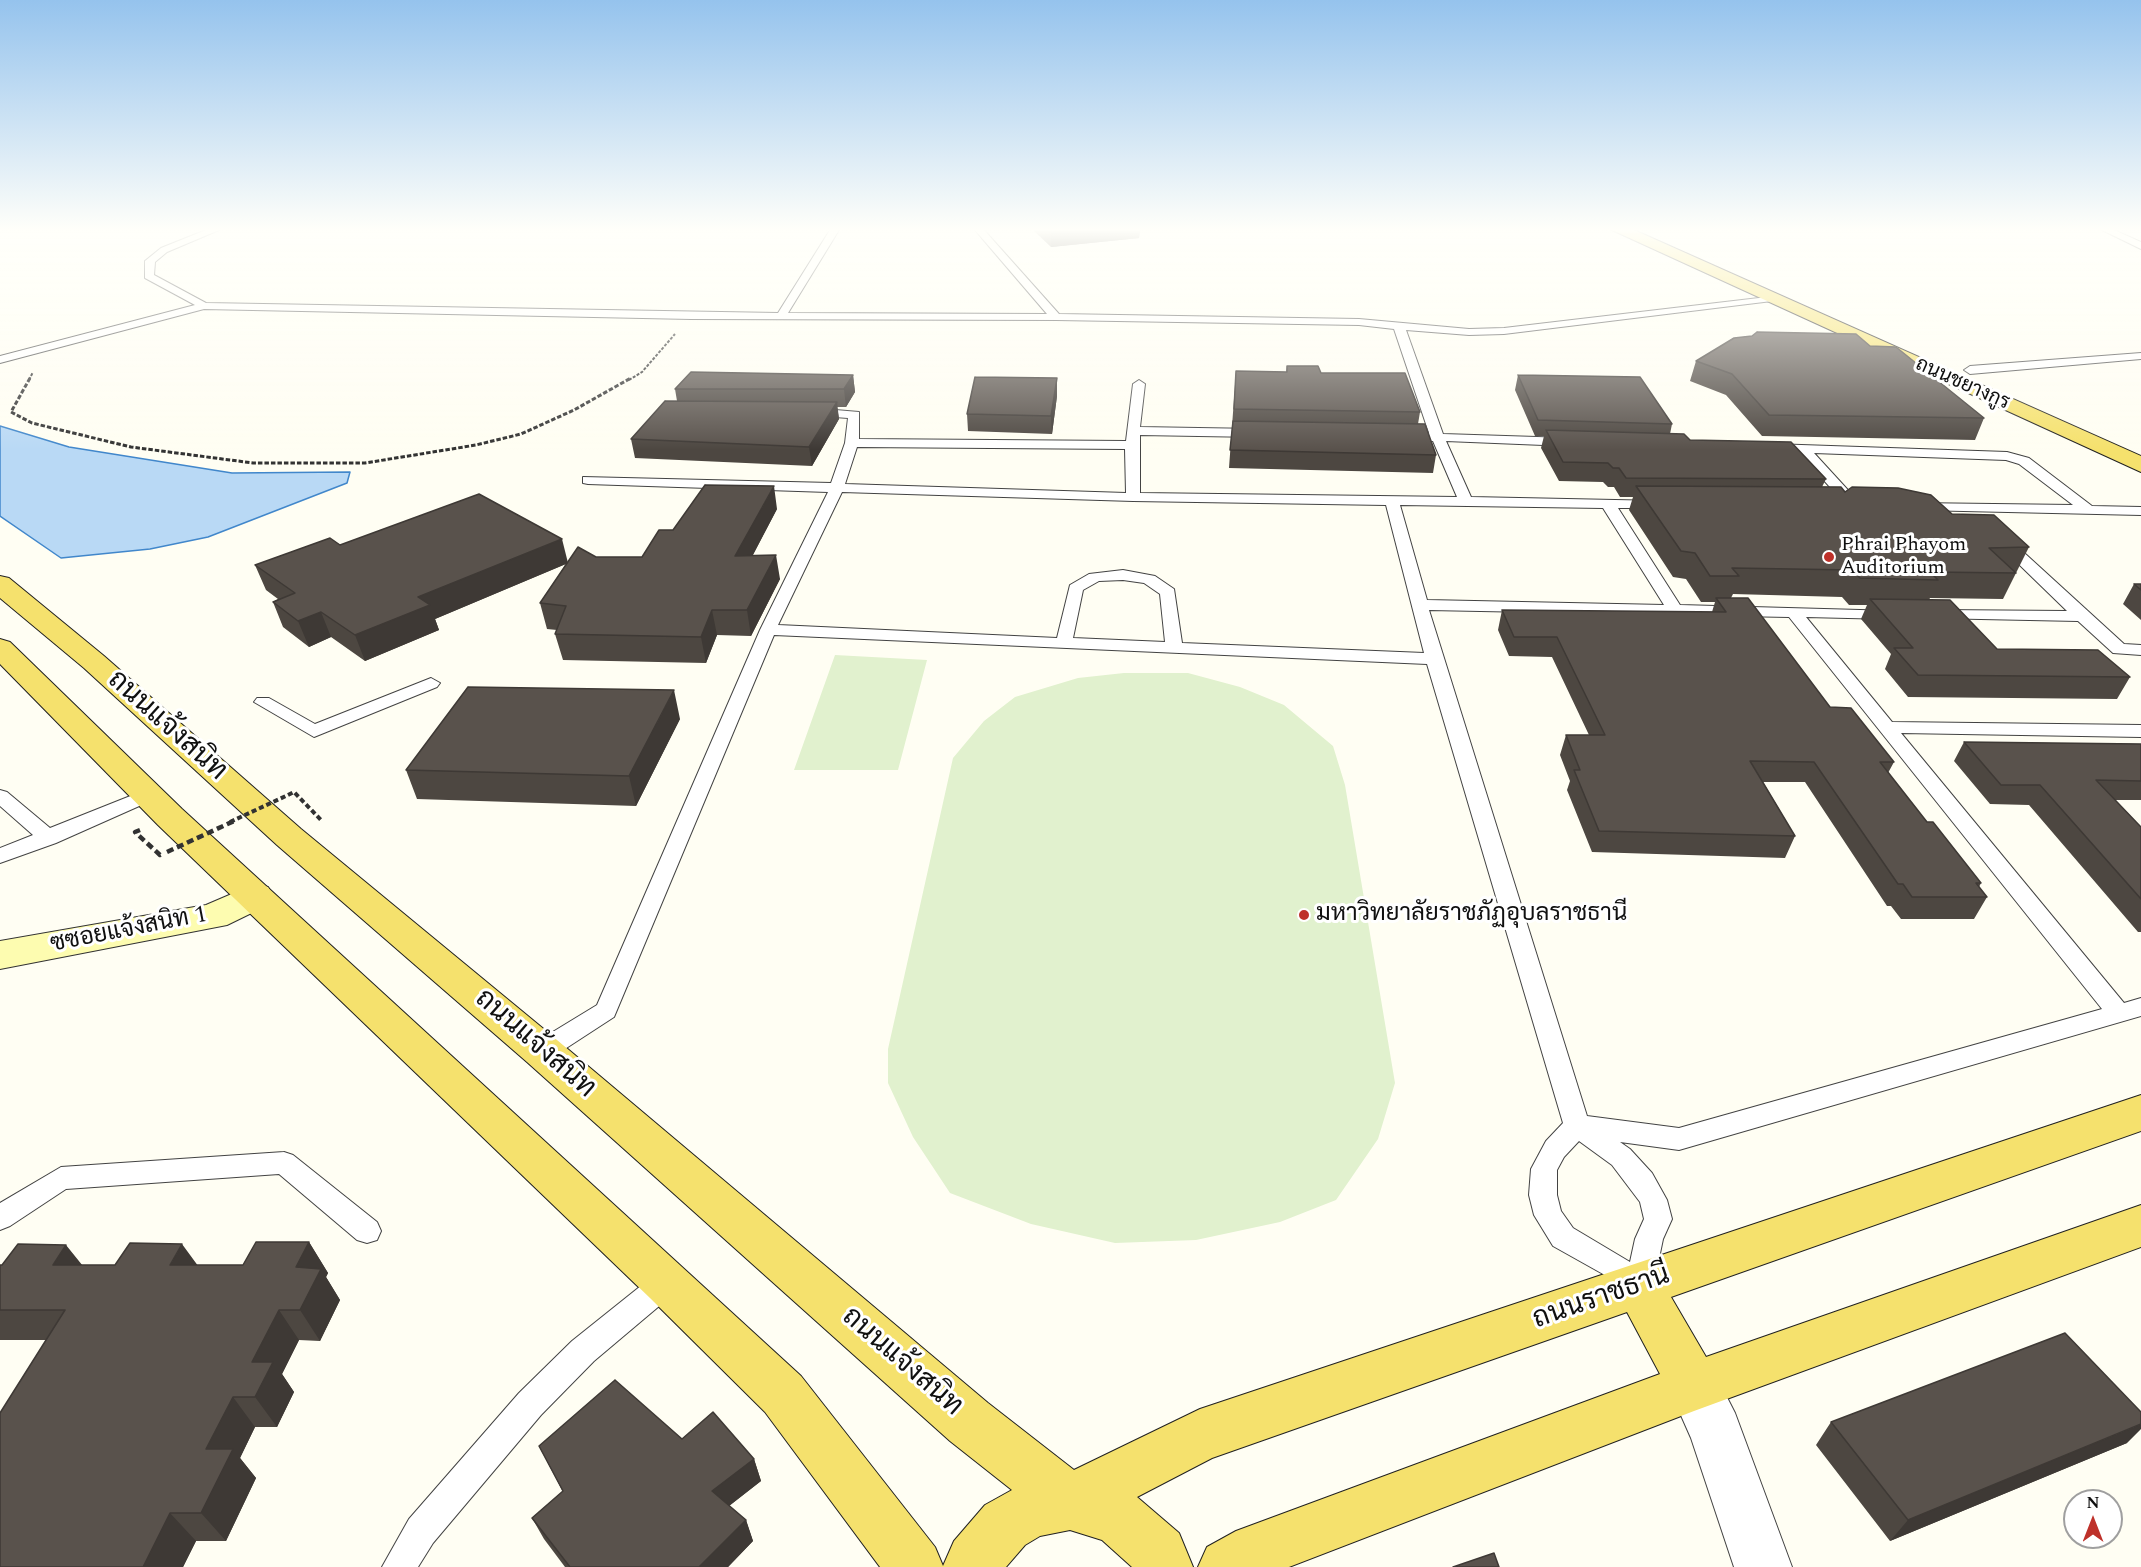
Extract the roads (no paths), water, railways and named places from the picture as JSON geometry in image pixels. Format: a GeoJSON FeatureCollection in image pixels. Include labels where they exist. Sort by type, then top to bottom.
{"type":"FeatureCollection","features":[{"type":"Feature","properties":{"kind":"main road","name":"ถนนชยางกูร"},"geometry":{"type":"LineString","coordinates":[[1783,303],[2141,465]]}},
{"type":"Feature","properties":{"kind":"main road","name":"ถนนชยางกูร"},"geometry":{"type":"LineString","coordinates":[[1818,303],[2130,440]]}},
{"type":"Feature","properties":{"kind":"main road","name":"ถนนแจ้งสนิท"},"geometry":{"type":"LineString","coordinates":[[0,584],[94,662],[289,837],[542,1051],[969,1422],[1070,1502]]}},
{"type":"Feature","properties":{"kind":"main road"},"geometry":{"type":"LineString","coordinates":[[0,648],[142,814],[255,896],[667,1282],[783,1394],[915,1567]]}},
{"type":"Feature","properties":{"kind":"main road","name":"ถนนราชธานี"},"geometry":{"type":"LineString","coordinates":[[1070,1502],[1200,1436],[2141,1113]]}},
{"type":"Feature","properties":{"kind":"main road"},"geometry":{"type":"LineString","coordinates":[[1227,1567],[1256,1551],[1694,1386],[2141,1226]]}},
{"type":"Feature","properties":{"kind":"main road"},"geometry":{"type":"LineString","coordinates":[[1639,1287],[1694,1386]]}},
{"type":"Feature","properties":{"kind":"main road"},"geometry":{"type":"LineString","coordinates":[[972,1567],[974,1561],[1005,1525],[1031,1510],[1070,1502],[1119,1518],[1159,1553],[1164,1567]]}},
{"type":"Feature","properties":{"kind":"street","name":"ซซอยแจ้งสนิท 1"},"geometry":{"type":"LineString","coordinates":[[0,955],[214,916],[255,896]]}},
{"type":"Feature","properties":{"kind":"street"},"geometry":{"type":"LineString","coordinates":[[1694,1386],[1716,1432],[1763,1567]]}},
{"type":"Feature","properties":{"kind":"lane"},"geometry":{"type":"LineString","coordinates":[[199,303],[204,306]]}},
{"type":"Feature","properties":{"kind":"lane"},"geometry":{"type":"LineString","coordinates":[[781,316],[789,303]]}},
{"type":"Feature","properties":{"kind":"lane"},"geometry":{"type":"LineString","coordinates":[[1044,303],[1056,317]]}},
{"type":"Feature","properties":{"kind":"lane"},"geometry":{"type":"LineString","coordinates":[[0,360],[204,306],[691,316],[1056,317],[1359,322],[1468,332],[1504,331],[1730,303]]}},
{"type":"Feature","properties":{"kind":"lane"},"geometry":{"type":"LineString","coordinates":[[1400,326],[1437,436],[1466,501]]}},
{"type":"Feature","properties":{"kind":"lane"},"geometry":{"type":"LineString","coordinates":[[1970,370],[2141,356]]}},
{"type":"Feature","properties":{"kind":"lane"},"geometry":{"type":"LineString","coordinates":[[1133,497],[1132,438],[1139,384]]}},
{"type":"Feature","properties":{"kind":"lane"},"geometry":{"type":"LineString","coordinates":[[542,1051],[606,1011],[768,630],[837,488],[852,443],[855,415],[842,412],[794,412]]}},
{"type":"Feature","properties":{"kind":"lane"},"geometry":{"type":"LineString","coordinates":[[852,443],[1275,433]]}},
{"type":"Feature","properties":{"kind":"lane"},"geometry":{"type":"LineString","coordinates":[[1392,435],[1579,442]]}},
{"type":"Feature","properties":{"kind":"lane"},"geometry":{"type":"LineString","coordinates":[[1759,447],[2016,458],[2087,509]]}},
{"type":"Feature","properties":{"kind":"lane"},"geometry":{"type":"LineString","coordinates":[[1803,449],[1859,505],[1830,504]]}},
{"type":"Feature","properties":{"kind":"lane"},"geometry":{"type":"LineString","coordinates":[[588,480],[1133,497],[1678,504]]}},
{"type":"Feature","properties":{"kind":"lane"},"geometry":{"type":"LineString","coordinates":[[1392,500],[1434,659],[1576,1126],[1621,1157],[1642,1181],[1653,1200],[1658,1219],[1649,1239],[1639,1287],[1613,1265],[1563,1237],[1548,1215],[1544,1195],[1544,1168],[1555,1149],[1576,1126]]}},
{"type":"Feature","properties":{"kind":"lane"},"geometry":{"type":"LineString","coordinates":[[1608,504],[1676,611]]}},
{"type":"Feature","properties":{"kind":"lane"},"geometry":{"type":"LineString","coordinates":[[1899,506],[2141,511]]}},
{"type":"Feature","properties":{"kind":"lane"},"geometry":{"type":"LineString","coordinates":[[1968,508],[2119,650],[2141,650]]}},
{"type":"Feature","properties":{"kind":"lane"},"geometry":{"type":"LineString","coordinates":[[1064,643],[1076,588],[1095,577],[1123,575],[1149,579],[1168,592],[1174,647]]}},
{"type":"Feature","properties":{"kind":"lane"},"geometry":{"type":"LineString","coordinates":[[1419,605],[2082,616]]}},
{"type":"Feature","properties":{"kind":"lane"},"geometry":{"type":"LineString","coordinates":[[1576,1126],[1679,1139],[2130,1010],[1887,727],[1794,613]]}},
{"type":"Feature","properties":{"kind":"lane"},"geometry":{"type":"LineString","coordinates":[[768,630],[1434,659]]}},
{"type":"Feature","properties":{"kind":"lane"},"geometry":{"type":"LineString","coordinates":[[263,702],[314,731],[431,683]]}},
{"type":"Feature","properties":{"kind":"lane"},"geometry":{"type":"LineString","coordinates":[[1887,727],[2141,731]]}},
{"type":"Feature","properties":{"kind":"lane"},"geometry":{"type":"LineString","coordinates":[[0,795],[49,838]]}},
{"type":"Feature","properties":{"kind":"lane"},"geometry":{"type":"LineString","coordinates":[[0,856],[49,838],[142,814]]}},
{"type":"Feature","properties":{"kind":"lane"},"geometry":{"type":"LineString","coordinates":[[0,1218],[61,1178],[284,1163],[367,1230]]}},
{"type":"Feature","properties":{"kind":"lane"},"geometry":{"type":"LineString","coordinates":[[399,1567],[421,1531],[530,1404],[583,1351],[667,1282]]}},
{"type":"Feature","properties":{"kind":"water"},"geometry":{"type":"Polygon","coordinates":[[[0,426],[69,447],[232,473],[350,472],[347,483],[208,537],[150,549],[61,558],[0,516],[0,426]]]}},
{"type":"Feature","properties":{"kind":"place","name":"Phrai Phayom Auditorium"},"geometry":{"type":"Point","coordinates":[1829,557]}},
{"type":"Feature","properties":{"kind":"place","name":"มหาวิทยาลัยราชภัฏอุบลราชธานี"},"geometry":{"type":"Point","coordinates":[1304,915]}}]}
